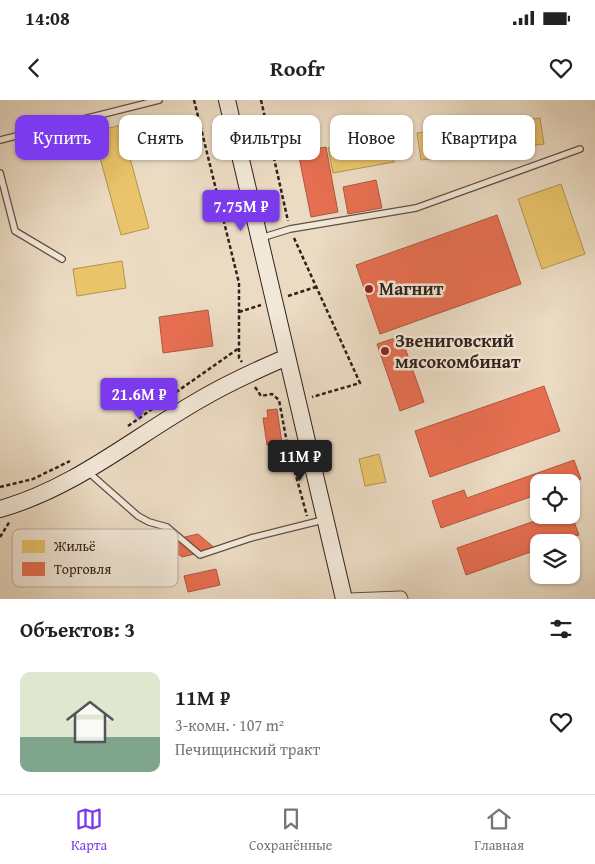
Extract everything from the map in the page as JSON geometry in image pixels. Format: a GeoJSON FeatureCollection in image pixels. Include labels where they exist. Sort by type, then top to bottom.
{"type":"FeatureCollection","features":[{"type":"Feature","properties":{"kind":"street"},"geometry":{"type":"LineString","coordinates":[[227,100],[344,599]]}},
{"type":"Feature","properties":{"kind":"street"},"geometry":{"type":"LineString","coordinates":[[0,509],[22,503],[54,489],[87,471],[200,399],[247,374],[287,357]]}},
{"type":"Feature","properties":{"kind":"street"},"geometry":{"type":"LineString","coordinates":[[349,599],[401,597],[402,599]]}},
{"type":"Feature","properties":{"kind":"lane"},"geometry":{"type":"LineString","coordinates":[[0,140],[159,100]]}},
{"type":"Feature","properties":{"kind":"lane"},"geometry":{"type":"LineString","coordinates":[[259,238],[290,229],[416,208],[580,149]]}},
{"type":"Feature","properties":{"kind":"lane"},"geometry":{"type":"LineString","coordinates":[[0,173],[15,231],[62,259]]}},
{"type":"Feature","properties":{"kind":"lane"},"geometry":{"type":"LineString","coordinates":[[87,471],[138,516],[169,529]]}},
{"type":"Feature","properties":{"kind":"lane"},"geometry":{"type":"LineString","coordinates":[[178,536],[200,555],[251,538],[325,520]]}},
{"type":"Feature","properties":{"kind":"path"},"geometry":{"type":"LineString","coordinates":[[194,100],[239,283],[239,358],[261,396],[272,394],[279,400],[287,443],[308,524]]}},
{"type":"Feature","properties":{"kind":"path"},"geometry":{"type":"LineString","coordinates":[[261,100],[290,229],[360,383],[280,405]]}},
{"type":"Feature","properties":{"kind":"path"},"geometry":{"type":"LineString","coordinates":[[127,426],[239,348]]}},
{"type":"Feature","properties":{"kind":"path"},"geometry":{"type":"LineString","coordinates":[[0,487],[33,479],[73,460]]}},
{"type":"Feature","properties":{"kind":"building: Жильё"},"geometry":{"type":"Polygon","coordinates":[[[540,118],[544,144],[535,145],[535,119],[540,118]]]}},
{"type":"Feature","properties":{"kind":"building: Жильё"},"geometry":{"type":"Polygon","coordinates":[[[119,126],[119,160],[131,160],[149,228],[121,235],[101,160],[109,160],[109,128],[119,126]]]}},
{"type":"Feature","properties":{"kind":"building: Жильё"},"geometry":{"type":"Polygon","coordinates":[[[423,132],[423,160],[421,160],[417,133],[423,132]]]}},
{"type":"Feature","properties":{"kind":"building: Жильё"},"geometry":{"type":"Polygon","coordinates":[[[330,160],[394,160],[394,162],[333,173],[330,160]]]}},
{"type":"Feature","properties":{"kind":"building: Жильё"},"geometry":{"type":"Polygon","coordinates":[[[561,184],[585,254],[542,269],[518,199],[561,184]]]}},
{"type":"Feature","properties":{"kind":"building: Жильё"},"geometry":{"type":"Polygon","coordinates":[[[122,261],[126,288],[77,296],[73,269],[122,261]]]}},
{"type":"Feature","properties":{"kind":"building: Жильё"},"geometry":{"type":"Polygon","coordinates":[[[379,454],[386,482],[365,486],[359,459],[379,454]]]}},
{"type":"Feature","properties":{"kind":"building: Торговля"},"geometry":{"type":"Polygon","coordinates":[[[326,147],[338,212],[311,217],[300,160],[320,160],[320,148],[326,147]]]}},
{"type":"Feature","properties":{"kind":"building: Торговля"},"geometry":{"type":"Polygon","coordinates":[[[376,180],[382,208],[348,214],[343,187],[376,180]]]}},
{"type":"Feature","properties":{"kind":"building: Торговля"},"geometry":{"type":"Polygon","coordinates":[[[497,215],[521,284],[380,334],[356,265],[497,215]]]}},
{"type":"Feature","properties":{"kind":"building: Торговля"},"geometry":{"type":"Polygon","coordinates":[[[208,310],[213,346],[163,353],[159,317],[208,310]]]}},
{"type":"Feature","properties":{"kind":"building: Торговля"},"geometry":{"type":"Polygon","coordinates":[[[401,336],[424,402],[400,411],[377,344],[401,336]]]}},
{"type":"Feature","properties":{"kind":"building: Торговля"},"geometry":{"type":"Polygon","coordinates":[[[544,386],[560,431],[430,477],[415,431],[544,386]]]}},
{"type":"Feature","properties":{"kind":"building: Торговля"},"geometry":{"type":"Polygon","coordinates":[[[277,409],[282,443],[267,445],[263,418],[268,418],[267,410],[277,409]]]}},
{"type":"Feature","properties":{"kind":"building: Торговля"},"geometry":{"type":"Polygon","coordinates":[[[574,460],[579,474],[535,474],[574,460]]]}},
{"type":"Feature","properties":{"kind":"building: Торговля"},"geometry":{"type":"Polygon","coordinates":[[[530,476],[530,497],[441,528],[432,501],[464,490],[467,498],[530,476]]]}},
{"type":"Feature","properties":{"kind":"building: Торговля"},"geometry":{"type":"Polygon","coordinates":[[[530,523],[575,524],[579,534],[530,534],[530,552],[466,575],[457,548],[530,523]]]}},
{"type":"Feature","properties":{"kind":"building: Торговля"},"geometry":{"type":"Polygon","coordinates":[[[198,534],[216,549],[182,557],[178,554],[178,539],[198,534]]]}},
{"type":"Feature","properties":{"kind":"building: Торговля"},"geometry":{"type":"Polygon","coordinates":[[[216,569],[220,585],[188,592],[184,576],[216,569]]]}},
{"type":"Feature","properties":{"kind":"place","name":"Магнит"},"geometry":{"type":"Point","coordinates":[369,289]}},
{"type":"Feature","properties":{"kind":"place","name":"Звениговский мясокомбинат"},"geometry":{"type":"Point","coordinates":[385,351]}}]}
